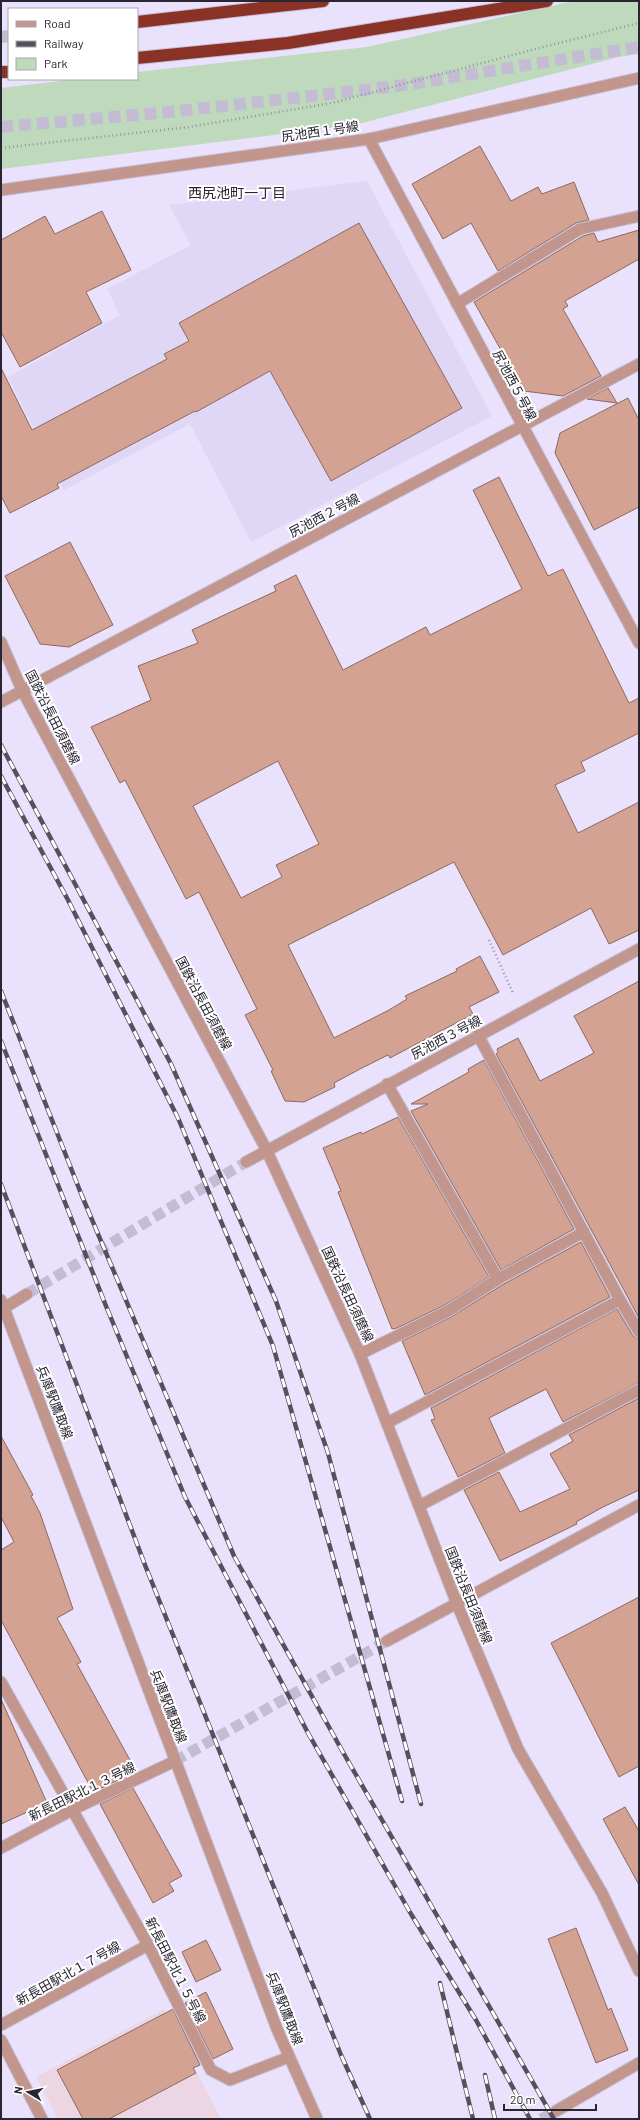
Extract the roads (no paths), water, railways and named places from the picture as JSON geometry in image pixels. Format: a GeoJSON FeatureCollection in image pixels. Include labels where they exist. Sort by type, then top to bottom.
{"type":"FeatureCollection","features":[{"type":"Feature","properties":{"kind":"highway"},"geometry":{"type":"LineString","coordinates":[[138,22],[323,1]]}},
{"type":"Feature","properties":{"kind":"highway"},"geometry":{"type":"LineString","coordinates":[[138,58],[288,43],[547,1]]}},
{"type":"Feature","properties":{"kind":"street","name":"尻池西１号線"},"geometry":{"type":"LineString","coordinates":[[1,190],[369,139],[639,78]]}},
{"type":"Feature","properties":{"kind":"street","name":"尻池西５号線"},"geometry":{"type":"LineString","coordinates":[[369,139],[639,644]]}},
{"type":"Feature","properties":{"kind":"street"},"geometry":{"type":"LineString","coordinates":[[457,304],[580,229],[639,216]]}},
{"type":"Feature","properties":{"kind":"street","name":"尻池西２号線"},"geometry":{"type":"LineString","coordinates":[[1,702],[639,364]]}},
{"type":"Feature","properties":{"kind":"street","name":"国鉄沿長田須磨線"},"geometry":{"type":"LineString","coordinates":[[1,642],[22,690],[266,1150],[360,1354],[457,1604],[518,1749],[602,1893],[639,1971]]}},
{"type":"Feature","properties":{"kind":"street","name":"尻池西３号線"},"geometry":{"type":"LineString","coordinates":[[246,1162],[387,1084],[639,949]]}},
{"type":"Feature","properties":{"kind":"street"},"geometry":{"type":"LineString","coordinates":[[478,1035],[620,1300],[639,1332]]}},
{"type":"Feature","properties":{"kind":"street"},"geometry":{"type":"LineString","coordinates":[[387,1084],[498,1279]]}},
{"type":"Feature","properties":{"kind":"street"},"geometry":{"type":"LineString","coordinates":[[360,1354],[448,1311],[498,1279],[584,1232]]}},
{"type":"Feature","properties":{"kind":"street"},"geometry":{"type":"LineString","coordinates":[[2,1306],[27,1294]]}},
{"type":"Feature","properties":{"kind":"street"},"geometry":{"type":"LineString","coordinates":[[387,1423],[620,1300]]}},
{"type":"Feature","properties":{"kind":"street","name":"兵庫駅鷹取線"},"geometry":{"type":"LineString","coordinates":[[2,1306],[289,2057],[317,2119]]}},
{"type":"Feature","properties":{"kind":"street"},"geometry":{"type":"LineString","coordinates":[[419,1506],[639,1390]]}},
{"type":"Feature","properties":{"kind":"street"},"geometry":{"type":"LineString","coordinates":[[387,1641],[639,1505]]}},
{"type":"Feature","properties":{"kind":"street","name":"新長田駅北１５号線"},"geometry":{"type":"LineString","coordinates":[[1,1682],[74,1809],[148,1945],[211,2070],[230,2080],[289,2057]]}},
{"type":"Feature","properties":{"kind":"street","name":"新長田駅北１３号線"},"geometry":{"type":"LineString","coordinates":[[1,1848],[74,1809],[175,1761]]}},
{"type":"Feature","properties":{"kind":"street","name":"新長田駅北１７号線"},"geometry":{"type":"LineString","coordinates":[[1,2025],[148,1945]]}},
{"type":"Feature","properties":{"kind":"street"},"geometry":{"type":"LineString","coordinates":[[1,2040],[42,2119]]}},
{"type":"Feature","properties":{"kind":"street"},"geometry":{"type":"LineString","coordinates":[[556,2111],[639,2063]]}},
{"type":"Feature","properties":{"kind":"tunnel"},"geometry":{"type":"LineString","coordinates":[[1,37],[8,36]]}},
{"type":"Feature","properties":{"kind":"tunnel"},"geometry":{"type":"LineString","coordinates":[[1,127],[180,111],[397,86],[639,47]]}},
{"type":"Feature","properties":{"kind":"tunnel"},"geometry":{"type":"LineString","coordinates":[[27,1294],[246,1162]]}},
{"type":"Feature","properties":{"kind":"tunnel"},"geometry":{"type":"LineString","coordinates":[[175,1761],[387,1641]]}},
{"type":"Feature","properties":{"kind":"tunnel"},"geometry":{"type":"LineString","coordinates":[[541,2119],[556,2111]]}},
{"type":"Feature","properties":{"kind":"railway"},"geometry":{"type":"LineString","coordinates":[[1,745],[171,1064],[276,1301],[328,1453],[421,1804]]}},
{"type":"Feature","properties":{"kind":"railway"},"geometry":{"type":"LineString","coordinates":[[1,776],[68,900],[178,1118],[273,1346],[402,1801]]}},
{"type":"Feature","properties":{"kind":"railway"},"geometry":{"type":"LineString","coordinates":[[1,991],[82,1196],[234,1556],[344,1754],[554,2119]]}},
{"type":"Feature","properties":{"kind":"railway"},"geometry":{"type":"LineString","coordinates":[[1,1041],[106,1306],[185,1497],[308,1733],[411,1914],[476,2020],[530,2119]]}},
{"type":"Feature","properties":{"kind":"railway"},"geometry":{"type":"LineString","coordinates":[[1,1184],[145,1565],[341,2055],[370,2119]]}},
{"type":"Feature","properties":{"kind":"railway"},"geometry":{"type":"LineString","coordinates":[[440,1983],[473,2119]]}},
{"type":"Feature","properties":{"kind":"railway"},"geometry":{"type":"LineString","coordinates":[[485,2075],[495,2119]]}},
{"type":"Feature","properties":{"kind":"district","name":"西尻池町一丁目"},"geometry":{"type":"Point","coordinates":[237,192]}}]}
